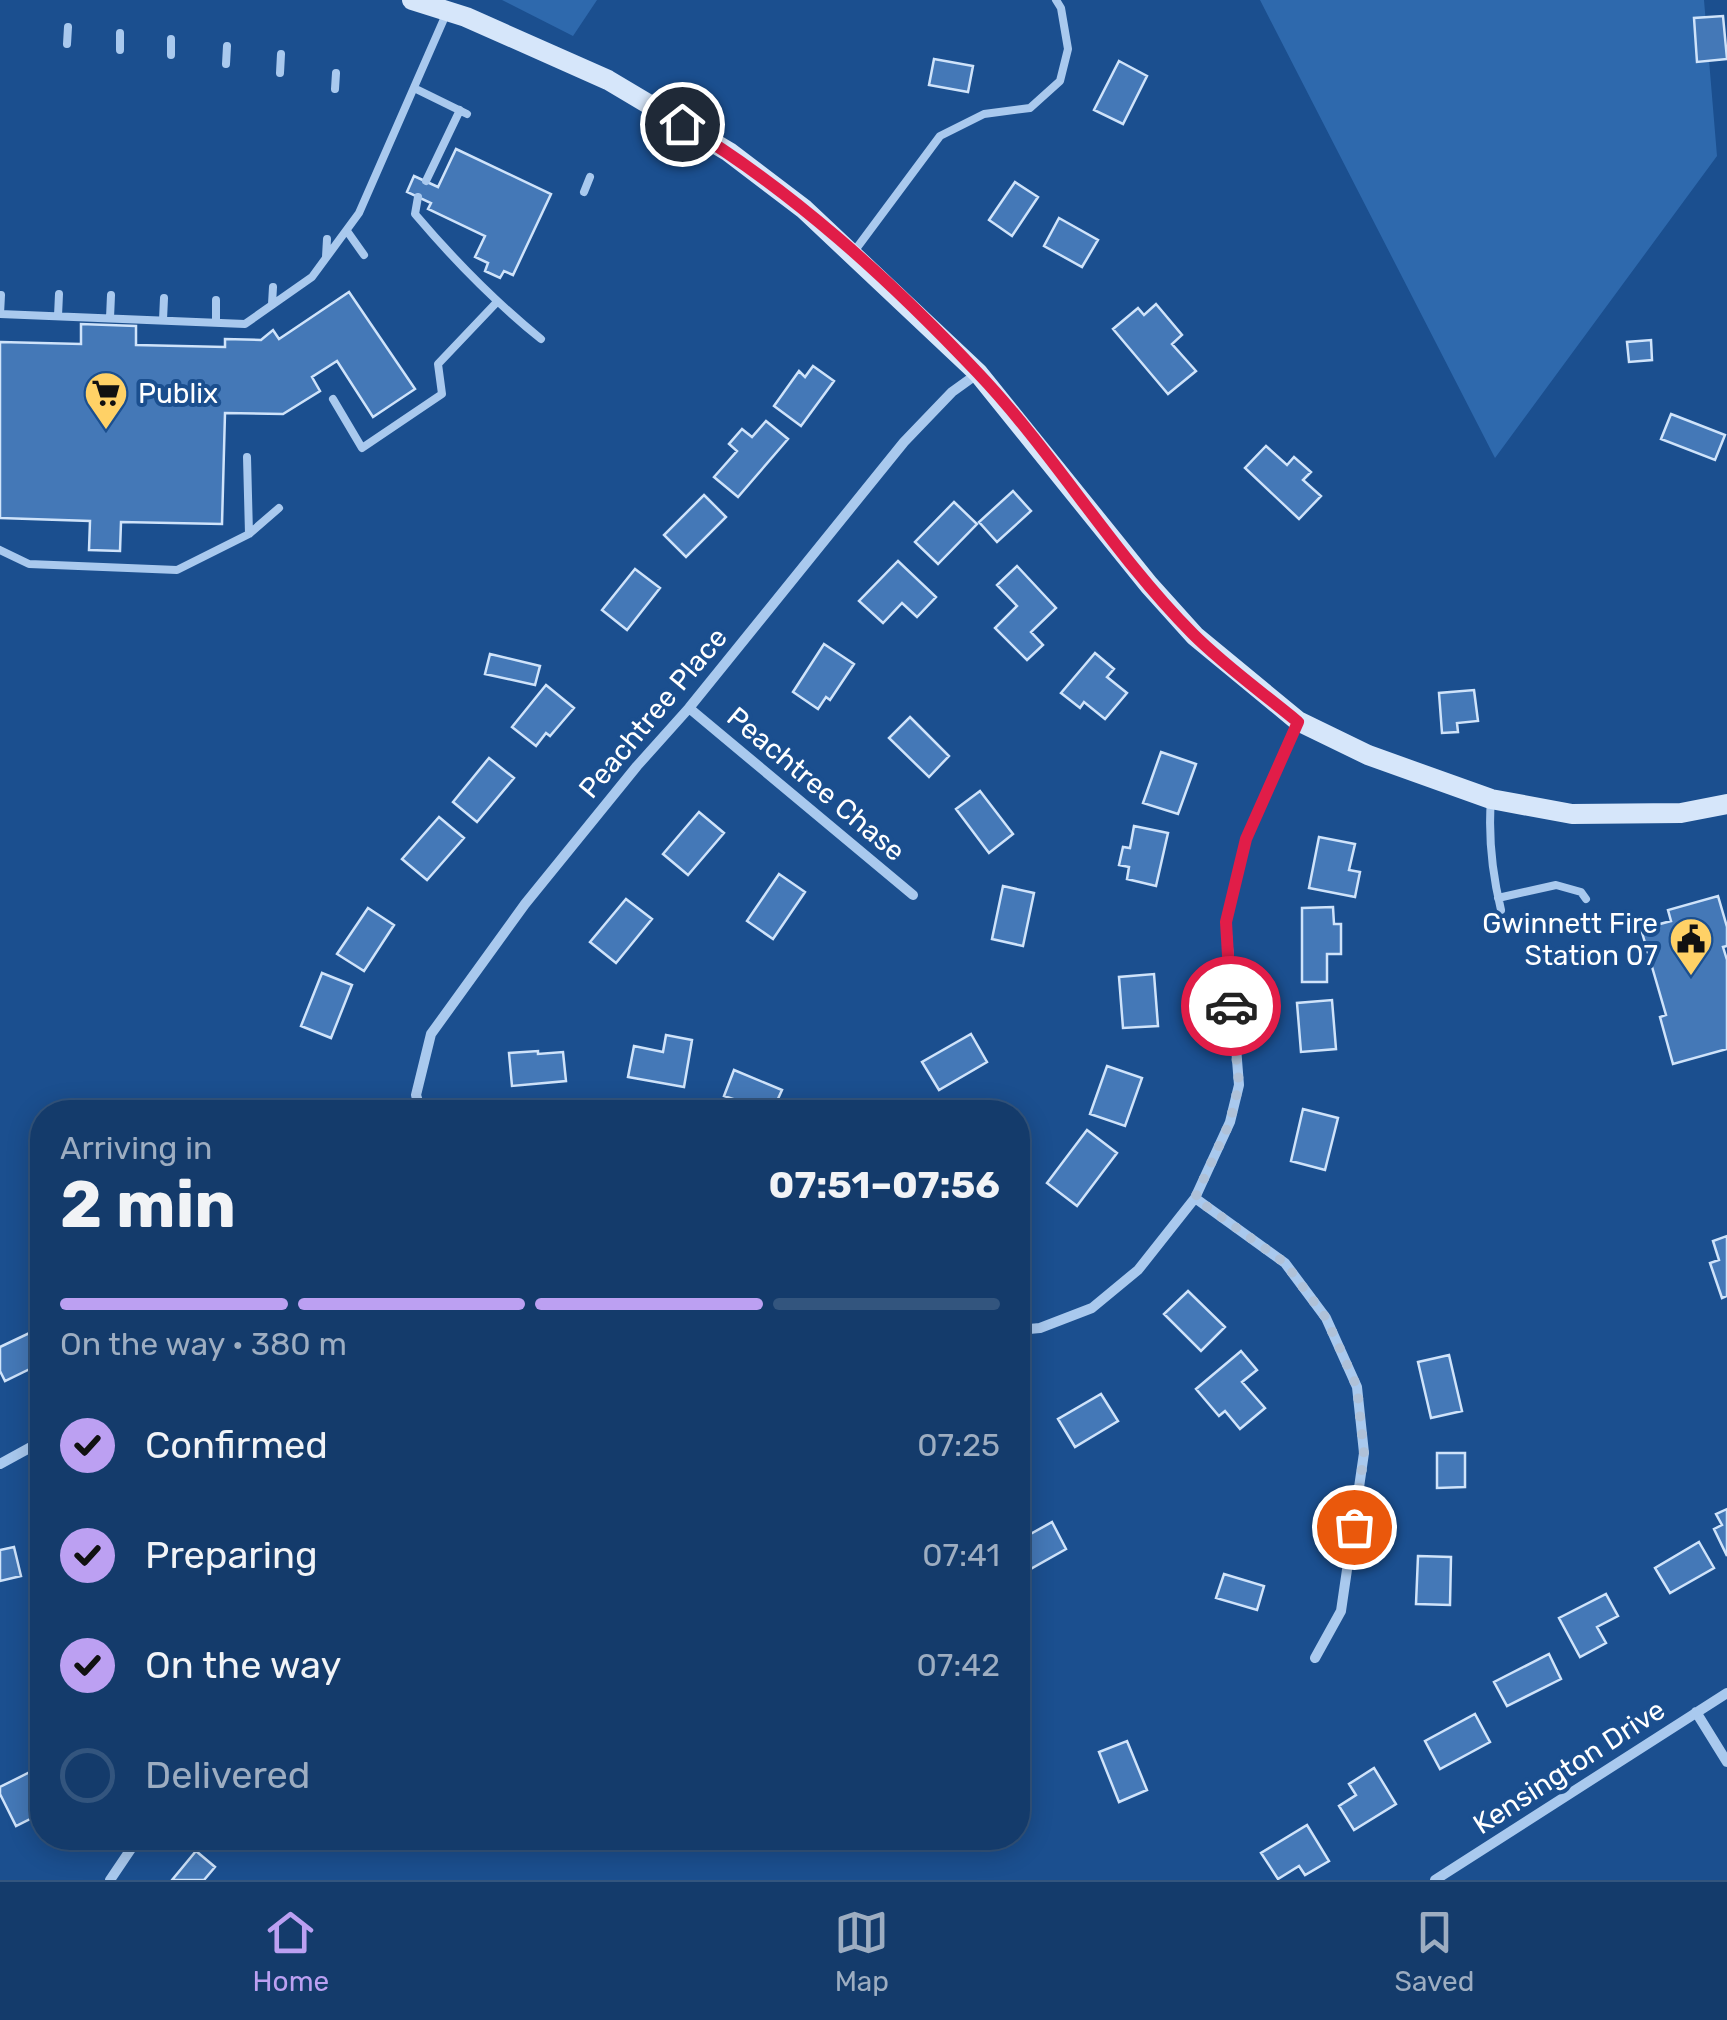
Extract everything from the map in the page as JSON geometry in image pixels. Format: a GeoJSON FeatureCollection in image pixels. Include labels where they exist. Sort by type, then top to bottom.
{"type":"FeatureCollection","features":[{"type":"Feature","properties":{"kind":"main road"},"geometry":{"type":"LineString","coordinates":[[412,0],[550,52],[608,80],[729,152],[804,208],[978,373],[1195,636],[1298,722],[1368,755],[1491,800],[1572,814],[1681,813],[1727,804]]}},
{"type":"Feature","properties":{"kind":"street","name":"Peachtree Place"},"geometry":{"type":"LineString","coordinates":[[418,1100],[431,1034],[525,904],[904,442],[952,392],[978,373]]}},
{"type":"Feature","properties":{"kind":"street","name":"Peachtree Chase"},"geometry":{"type":"LineString","coordinates":[[689,708],[913,894]]}},
{"type":"Feature","properties":{"kind":"street"},"geometry":{"type":"LineString","coordinates":[[1030,1329],[1092,1308],[1138,1270],[1195,1198],[1230,1122],[1239,1084],[1226,922],[1246,839],[1298,722]]}},
{"type":"Feature","properties":{"kind":"street"},"geometry":{"type":"LineString","coordinates":[[1195,1198],[1285,1263],[1326,1318],[1357,1387],[1364,1454],[1346,1580],[1341,1610],[1316,1658]]}},
{"type":"Feature","properties":{"kind":"street"},"geometry":{"type":"LineString","coordinates":[[0,1464],[30,1448]]}},
{"type":"Feature","properties":{"kind":"street","name":"Kensington Drive"},"geometry":{"type":"LineString","coordinates":[[1435,1880],[1727,1693]]}},
{"type":"Feature","properties":{"kind":"street"},"geometry":{"type":"LineString","coordinates":[[1696,1712],[1727,1762]]}},
{"type":"Feature","properties":{"kind":"street"},"geometry":{"type":"LineString","coordinates":[[110,1880],[130,1850]]}},
{"type":"Feature","properties":{"kind":"lane"},"geometry":{"type":"LineString","coordinates":[[853,253],[940,136],[984,114],[1030,108],[1060,81],[1068,49],[1056,0]]}},
{"type":"Feature","properties":{"kind":"lane"},"geometry":{"type":"LineString","coordinates":[[0,295],[0,314],[245,324],[312,277],[359,213],[448,12]]}},
{"type":"Feature","properties":{"kind":"lane"},"geometry":{"type":"LineString","coordinates":[[67,44],[68,27]]}},
{"type":"Feature","properties":{"kind":"lane"},"geometry":{"type":"LineString","coordinates":[[120,33],[120,50]]}},
{"type":"Feature","properties":{"kind":"lane"},"geometry":{"type":"LineString","coordinates":[[171,39],[171,54]]}},
{"type":"Feature","properties":{"kind":"lane"},"geometry":{"type":"LineString","coordinates":[[226,46],[226,64]]}},
{"type":"Feature","properties":{"kind":"lane"},"geometry":{"type":"LineString","coordinates":[[280,54],[280,73]]}},
{"type":"Feature","properties":{"kind":"lane"},"geometry":{"type":"LineString","coordinates":[[335,89],[336,74]]}},
{"type":"Feature","properties":{"kind":"lane"},"geometry":{"type":"LineString","coordinates":[[414,88],[464,112],[426,181]]}},
{"type":"Feature","properties":{"kind":"lane"},"geometry":{"type":"LineString","coordinates":[[584,192],[590,177]]}},
{"type":"Feature","properties":{"kind":"lane"},"geometry":{"type":"LineString","coordinates":[[418,197],[414,214],[496,303],[541,339]]}},
{"type":"Feature","properties":{"kind":"lane"},"geometry":{"type":"LineString","coordinates":[[346,230],[364,255]]}},
{"type":"Feature","properties":{"kind":"lane"},"geometry":{"type":"LineString","coordinates":[[326,257],[328,238]]}},
{"type":"Feature","properties":{"kind":"lane"},"geometry":{"type":"LineString","coordinates":[[272,304],[273,287]]}},
{"type":"Feature","properties":{"kind":"lane"},"geometry":{"type":"LineString","coordinates":[[58,316],[59,294]]}},
{"type":"Feature","properties":{"kind":"lane"},"geometry":{"type":"LineString","coordinates":[[110,318],[111,295]]}},
{"type":"Feature","properties":{"kind":"lane"},"geometry":{"type":"LineString","coordinates":[[163,320],[164,298]]}},
{"type":"Feature","properties":{"kind":"lane"},"geometry":{"type":"LineString","coordinates":[[216,300],[216,322]]}},
{"type":"Feature","properties":{"kind":"lane"},"geometry":{"type":"LineString","coordinates":[[508,313],[517,302]]}},
{"type":"Feature","properties":{"kind":"lane"},"geometry":{"type":"LineString","coordinates":[[333,399],[362,448],[442,394],[438,364],[496,303]]}},
{"type":"Feature","properties":{"kind":"lane"},"geometry":{"type":"LineString","coordinates":[[247,457],[248,534]]}},
{"type":"Feature","properties":{"kind":"lane"},"geometry":{"type":"LineString","coordinates":[[0,550],[29,564],[177,570],[248,534],[278,508]]}},
{"type":"Feature","properties":{"kind":"lane"},"geometry":{"type":"LineString","coordinates":[[1491,800],[1488,832],[1501,910]]}},
{"type":"Feature","properties":{"kind":"lane"},"geometry":{"type":"LineString","coordinates":[[1498,898],[1556,885],[1581,892],[1586,899]]}},
{"type":"Feature","properties":{"kind":"shaded area"},"geometry":{"type":"Polygon","coordinates":[[[502,0],[597,0],[573,36],[502,0]]]}},
{"type":"Feature","properties":{"kind":"shaded area"},"geometry":{"type":"Polygon","coordinates":[[[1260,0],[1704,0],[1717,156],[1495,458],[1260,0]]]}},
{"type":"Feature","properties":{"kind":"building"},"geometry":{"type":"Polygon","coordinates":[[[1723,16],[1727,59],[1697,62],[1694,18],[1723,16]]]}},
{"type":"Feature","properties":{"kind":"building"},"geometry":{"type":"Polygon","coordinates":[[[934,59],[973,66],[968,92],[929,85],[934,59]]]}},
{"type":"Feature","properties":{"kind":"building"},"geometry":{"type":"Polygon","coordinates":[[[1119,61],[1147,76],[1123,124],[1094,110],[1119,61]]]}},
{"type":"Feature","properties":{"kind":"building"},"geometry":{"type":"Polygon","coordinates":[[[456,149],[551,194],[513,275],[504,271],[500,278],[485,271],[488,263],[475,257],[485,236],[428,209],[431,203],[407,192],[414,176],[438,187],[456,149]]]}},
{"type":"Feature","properties":{"kind":"building"},"geometry":{"type":"Polygon","coordinates":[[[1015,182],[1038,197],[1012,236],[989,220],[1015,182]]]}},
{"type":"Feature","properties":{"kind":"building"},"geometry":{"type":"Polygon","coordinates":[[[1059,218],[1098,240],[1082,267],[1044,246],[1059,218]]]}},
{"type":"Feature","properties":{"kind":"building"},"geometry":{"type":"Polygon","coordinates":[[[349,292],[415,389],[373,417],[337,361],[312,377],[320,391],[283,414],[225,413],[222,524],[121,522],[120,551],[89,550],[90,521],[0,518],[0,342],[81,344],[81,324],[136,326],[136,345],[225,347],[225,339],[261,340],[273,330],[279,339],[349,292]]]}},
{"type":"Feature","properties":{"kind":"building"},"geometry":{"type":"Polygon","coordinates":[[[1156,304],[1182,335],[1172,344],[1196,371],[1168,394],[1113,329],[1138,308],[1144,315],[1156,304]]]}},
{"type":"Feature","properties":{"kind":"building"},"geometry":{"type":"Polygon","coordinates":[[[1651,340],[1652,360],[1629,362],[1627,342],[1651,340]]]}},
{"type":"Feature","properties":{"kind":"building"},"geometry":{"type":"Polygon","coordinates":[[[813,366],[834,381],[801,426],[774,406],[799,371],[805,377],[813,366]]]}},
{"type":"Feature","properties":{"kind":"building"},"geometry":{"type":"Polygon","coordinates":[[[1671,414],[1725,435],[1715,460],[1661,439],[1671,414]]]}},
{"type":"Feature","properties":{"kind":"building"},"geometry":{"type":"Polygon","coordinates":[[[766,421],[788,439],[738,497],[714,477],[737,451],[729,444],[742,429],[752,437],[766,421]]]}},
{"type":"Feature","properties":{"kind":"building"},"geometry":{"type":"Polygon","coordinates":[[[1266,446],[1287,465],[1294,457],[1311,472],[1303,480],[1321,496],[1299,519],[1245,468],[1266,446]]]}},
{"type":"Feature","properties":{"kind":"building"},"geometry":{"type":"Polygon","coordinates":[[[1013,491],[1031,511],[997,542],[979,522],[1013,491]]]}},
{"type":"Feature","properties":{"kind":"building"},"geometry":{"type":"Polygon","coordinates":[[[704,495],[726,517],[686,557],[664,535],[704,495]]]}},
{"type":"Feature","properties":{"kind":"building"},"geometry":{"type":"Polygon","coordinates":[[[954,502],[977,524],[938,564],[915,542],[954,502]]]}},
{"type":"Feature","properties":{"kind":"building"},"geometry":{"type":"Polygon","coordinates":[[[898,561],[936,597],[917,617],[902,603],[883,623],[859,601],[898,561]]]}},
{"type":"Feature","properties":{"kind":"building"},"geometry":{"type":"Polygon","coordinates":[[[1017,566],[1056,608],[1031,632],[1043,645],[1027,660],[995,628],[1017,606],[997,585],[1017,566]]]}},
{"type":"Feature","properties":{"kind":"building"},"geometry":{"type":"Polygon","coordinates":[[[635,569],[660,588],[627,630],[602,610],[635,569]]]}},
{"type":"Feature","properties":{"kind":"building"},"geometry":{"type":"Polygon","coordinates":[[[824,644],[854,664],[830,700],[826,697],[818,709],[793,692],[824,644]]]}},
{"type":"Feature","properties":{"kind":"building"},"geometry":{"type":"Polygon","coordinates":[[[1095,653],[1114,669],[1107,677],[1127,693],[1105,719],[1084,702],[1080,708],[1061,693],[1095,653]]]}},
{"type":"Feature","properties":{"kind":"building"},"geometry":{"type":"Polygon","coordinates":[[[490,654],[540,666],[535,685],[485,674],[490,654]]]}},
{"type":"Feature","properties":{"kind":"building"},"geometry":{"type":"Polygon","coordinates":[[[546,685],[574,708],[536,746],[512,727],[546,685]]]}},
{"type":"Feature","properties":{"kind":"building"},"geometry":{"type":"Polygon","coordinates":[[[1474,690],[1478,721],[1457,723],[1458,732],[1442,733],[1439,693],[1474,690]]]}},
{"type":"Feature","properties":{"kind":"building"},"geometry":{"type":"Polygon","coordinates":[[[910,717],[949,756],[929,777],[889,738],[910,717]]]}},
{"type":"Feature","properties":{"kind":"building"},"geometry":{"type":"Polygon","coordinates":[[[1161,752],[1196,764],[1178,814],[1143,803],[1161,752]]]}},
{"type":"Feature","properties":{"kind":"building"},"geometry":{"type":"Polygon","coordinates":[[[489,758],[514,778],[477,822],[453,802],[489,758]]]}},
{"type":"Feature","properties":{"kind":"building"},"geometry":{"type":"Polygon","coordinates":[[[980,791],[1013,834],[989,853],[956,809],[980,791]]]}},
{"type":"Feature","properties":{"kind":"building"},"geometry":{"type":"Polygon","coordinates":[[[699,812],[724,833],[688,875],[663,854],[699,812]]]}},
{"type":"Feature","properties":{"kind":"building"},"geometry":{"type":"Polygon","coordinates":[[[439,817],[464,838],[427,880],[402,859],[439,817]]]}},
{"type":"Feature","properties":{"kind":"building"},"geometry":{"type":"Polygon","coordinates":[[[1134,826],[1168,833],[1156,886],[1127,879],[1129,867],[1119,865],[1123,847],[1130,848],[1134,826]]]}},
{"type":"Feature","properties":{"kind":"building"},"geometry":{"type":"Polygon","coordinates":[[[1319,837],[1355,844],[1349,870],[1360,872],[1355,897],[1309,888],[1319,837]]]}},
{"type":"Feature","properties":{"kind":"building"},"geometry":{"type":"Polygon","coordinates":[[[779,874],[805,892],[773,939],[747,921],[779,874]]]}},
{"type":"Feature","properties":{"kind":"building"},"geometry":{"type":"Polygon","coordinates":[[[1003,886],[1034,893],[1023,946],[992,939],[1003,886]]]}},
{"type":"Feature","properties":{"kind":"building","name":"Gwinnett Fire Station 07"},"geometry":{"type":"Polygon","coordinates":[[[1718,896],[1727,927],[1727,946],[1723,947],[1727,960],[1727,1049],[1673,1064],[1660,1017],[1666,1015],[1641,929],[1671,921],[1668,910],[1718,896]]]}},
{"type":"Feature","properties":{"kind":"building"},"geometry":{"type":"Polygon","coordinates":[[[626,899],[652,919],[616,963],[590,942],[626,899]]]}},
{"type":"Feature","properties":{"kind":"building"},"geometry":{"type":"Polygon","coordinates":[[[1333,907],[1334,924],[1341,924],[1341,954],[1327,954],[1327,982],[1302,982],[1302,908],[1333,907]]]}},
{"type":"Feature","properties":{"kind":"building"},"geometry":{"type":"Polygon","coordinates":[[[368,908],[394,925],[364,971],[337,954],[368,908]]]}},
{"type":"Feature","properties":{"kind":"building"},"geometry":{"type":"Polygon","coordinates":[[[322,973],[352,985],[331,1038],[301,1026],[322,973]]]}},
{"type":"Feature","properties":{"kind":"building"},"geometry":{"type":"Polygon","coordinates":[[[1154,974],[1158,1026],[1123,1028],[1119,977],[1154,974]]]}},
{"type":"Feature","properties":{"kind":"building"},"geometry":{"type":"Polygon","coordinates":[[[1332,1000],[1336,1049],[1301,1052],[1297,1003],[1332,1000]]]}},
{"type":"Feature","properties":{"kind":"building"},"geometry":{"type":"Polygon","coordinates":[[[971,1034],[987,1062],[939,1090],[922,1062],[971,1034]]]}},
{"type":"Feature","properties":{"kind":"building"},"geometry":{"type":"Polygon","coordinates":[[[666,1035],[692,1040],[684,1087],[628,1077],[634,1046],[663,1052],[666,1035]]]}},
{"type":"Feature","properties":{"kind":"building"},"geometry":{"type":"Polygon","coordinates":[[[563,1052],[566,1081],[512,1086],[509,1053],[563,1052]]]}},
{"type":"Feature","properties":{"kind":"building"},"geometry":{"type":"Polygon","coordinates":[[[1107,1066],[1142,1078],[1125,1126],[1090,1114],[1107,1066]]]}},
{"type":"Feature","properties":{"kind":"building"},"geometry":{"type":"Polygon","coordinates":[[[734,1070],[782,1090],[777,1100],[736,1100],[724,1096],[734,1070]]]}},
{"type":"Feature","properties":{"kind":"building"},"geometry":{"type":"Polygon","coordinates":[[[1303,1109],[1338,1118],[1325,1170],[1291,1161],[1303,1109]]]}},
{"type":"Feature","properties":{"kind":"building"},"geometry":{"type":"Polygon","coordinates":[[[1087,1130],[1117,1153],[1077,1206],[1047,1183],[1087,1130]]]}},
{"type":"Feature","properties":{"kind":"building"},"geometry":{"type":"Polygon","coordinates":[[[1727,1236],[1727,1296],[1722,1298],[1710,1263],[1719,1260],[1713,1241],[1727,1236]]]}},
{"type":"Feature","properties":{"kind":"building"},"geometry":{"type":"Polygon","coordinates":[[[1188,1291],[1225,1327],[1201,1351],[1164,1314],[1188,1291]]]}},
{"type":"Feature","properties":{"kind":"building"},"geometry":{"type":"Polygon","coordinates":[[[30,1333],[30,1369],[5,1381],[0,1371],[0,1347],[30,1333]]]}},
{"type":"Feature","properties":{"kind":"building"},"geometry":{"type":"Polygon","coordinates":[[[1241,1351],[1257,1370],[1242,1382],[1265,1408],[1240,1429],[1225,1411],[1219,1416],[1196,1389],[1241,1351]]]}},
{"type":"Feature","properties":{"kind":"building"},"geometry":{"type":"Polygon","coordinates":[[[1449,1355],[1462,1411],[1431,1418],[1418,1362],[1449,1355]]]}},
{"type":"Feature","properties":{"kind":"building"},"geometry":{"type":"Polygon","coordinates":[[[1101,1394],[1118,1421],[1075,1447],[1058,1419],[1101,1394]]]}},
{"type":"Feature","properties":{"kind":"building"},"geometry":{"type":"Polygon","coordinates":[[[1437,1453],[1465,1453],[1465,1487],[1437,1488],[1437,1453]]]}},
{"type":"Feature","properties":{"kind":"building"},"geometry":{"type":"Polygon","coordinates":[[[1727,1509],[1727,1556],[1714,1529],[1722,1525],[1716,1514],[1727,1509]]]}},
{"type":"Feature","properties":{"kind":"building"},"geometry":{"type":"Polygon","coordinates":[[[1052,1522],[1066,1549],[1030,1569],[1030,1534],[1052,1522]]]}},
{"type":"Feature","properties":{"kind":"building"},"geometry":{"type":"Polygon","coordinates":[[[1699,1542],[1714,1568],[1670,1593],[1655,1568],[1699,1542]]]}},
{"type":"Feature","properties":{"kind":"building"},"geometry":{"type":"Polygon","coordinates":[[[14,1547],[21,1576],[0,1581],[0,1550],[14,1547]]]}},
{"type":"Feature","properties":{"kind":"building"},"geometry":{"type":"Polygon","coordinates":[[[1418,1556],[1451,1557],[1450,1605],[1416,1604],[1418,1556]]]}},
{"type":"Feature","properties":{"kind":"building"},"geometry":{"type":"Polygon","coordinates":[[[1224,1574],[1264,1586],[1257,1610],[1216,1598],[1224,1574]]]}},
{"type":"Feature","properties":{"kind":"building"},"geometry":{"type":"Polygon","coordinates":[[[1606,1594],[1618,1616],[1597,1627],[1606,1643],[1580,1657],[1559,1618],[1606,1594]]]}},
{"type":"Feature","properties":{"kind":"building"},"geometry":{"type":"Polygon","coordinates":[[[1549,1654],[1561,1679],[1507,1706],[1494,1682],[1549,1654]]]}},
{"type":"Feature","properties":{"kind":"building"},"geometry":{"type":"Polygon","coordinates":[[[1475,1714],[1490,1742],[1440,1769],[1425,1741],[1475,1714]]]}},
{"type":"Feature","properties":{"kind":"building"},"geometry":{"type":"Polygon","coordinates":[[[1127,1741],[1147,1790],[1119,1802],[1099,1752],[1127,1741]]]}},
{"type":"Feature","properties":{"kind":"building"},"geometry":{"type":"Polygon","coordinates":[[[1374,1768],[1396,1804],[1354,1830],[1339,1806],[1356,1795],[1349,1784],[1374,1768]]]}},
{"type":"Feature","properties":{"kind":"building"},"geometry":{"type":"Polygon","coordinates":[[[30,1772],[30,1819],[16,1826],[0,1787],[30,1772]]]}},
{"type":"Feature","properties":{"kind":"building"},"geometry":{"type":"Polygon","coordinates":[[[1307,1825],[1329,1861],[1305,1875],[1299,1866],[1278,1879],[1261,1853],[1307,1825]]]}},
{"type":"Feature","properties":{"kind":"building"},"geometry":{"type":"Polygon","coordinates":[[[196,1851],[215,1867],[204,1880],[172,1880],[196,1851]]]}},
{"type":"Feature","properties":{"kind":"way so far"},"geometry":{"type":"LineString","coordinates":[[1231,1006],[1239,1084],[1230,1122],[1195,1198],[1285,1263],[1326,1318],[1357,1387],[1364,1454],[1354,1527]]}},
{"type":"Feature","properties":{"kind":"place","name":"Publix"},"geometry":{"type":"Point","coordinates":[106,431]}},
{"type":"Feature","properties":{"kind":"place","name":"Gwinnett Fire Station 07"},"geometry":{"type":"Point","coordinates":[1691,977]}},
{"type":"Feature","properties":{"kind":"route"},"geometry":{"type":"LineString","coordinates":[[682,124],[729,152],[804,208],[978,373],[1195,636],[1298,722],[1246,839],[1226,922],[1231,1006]]}}]}
